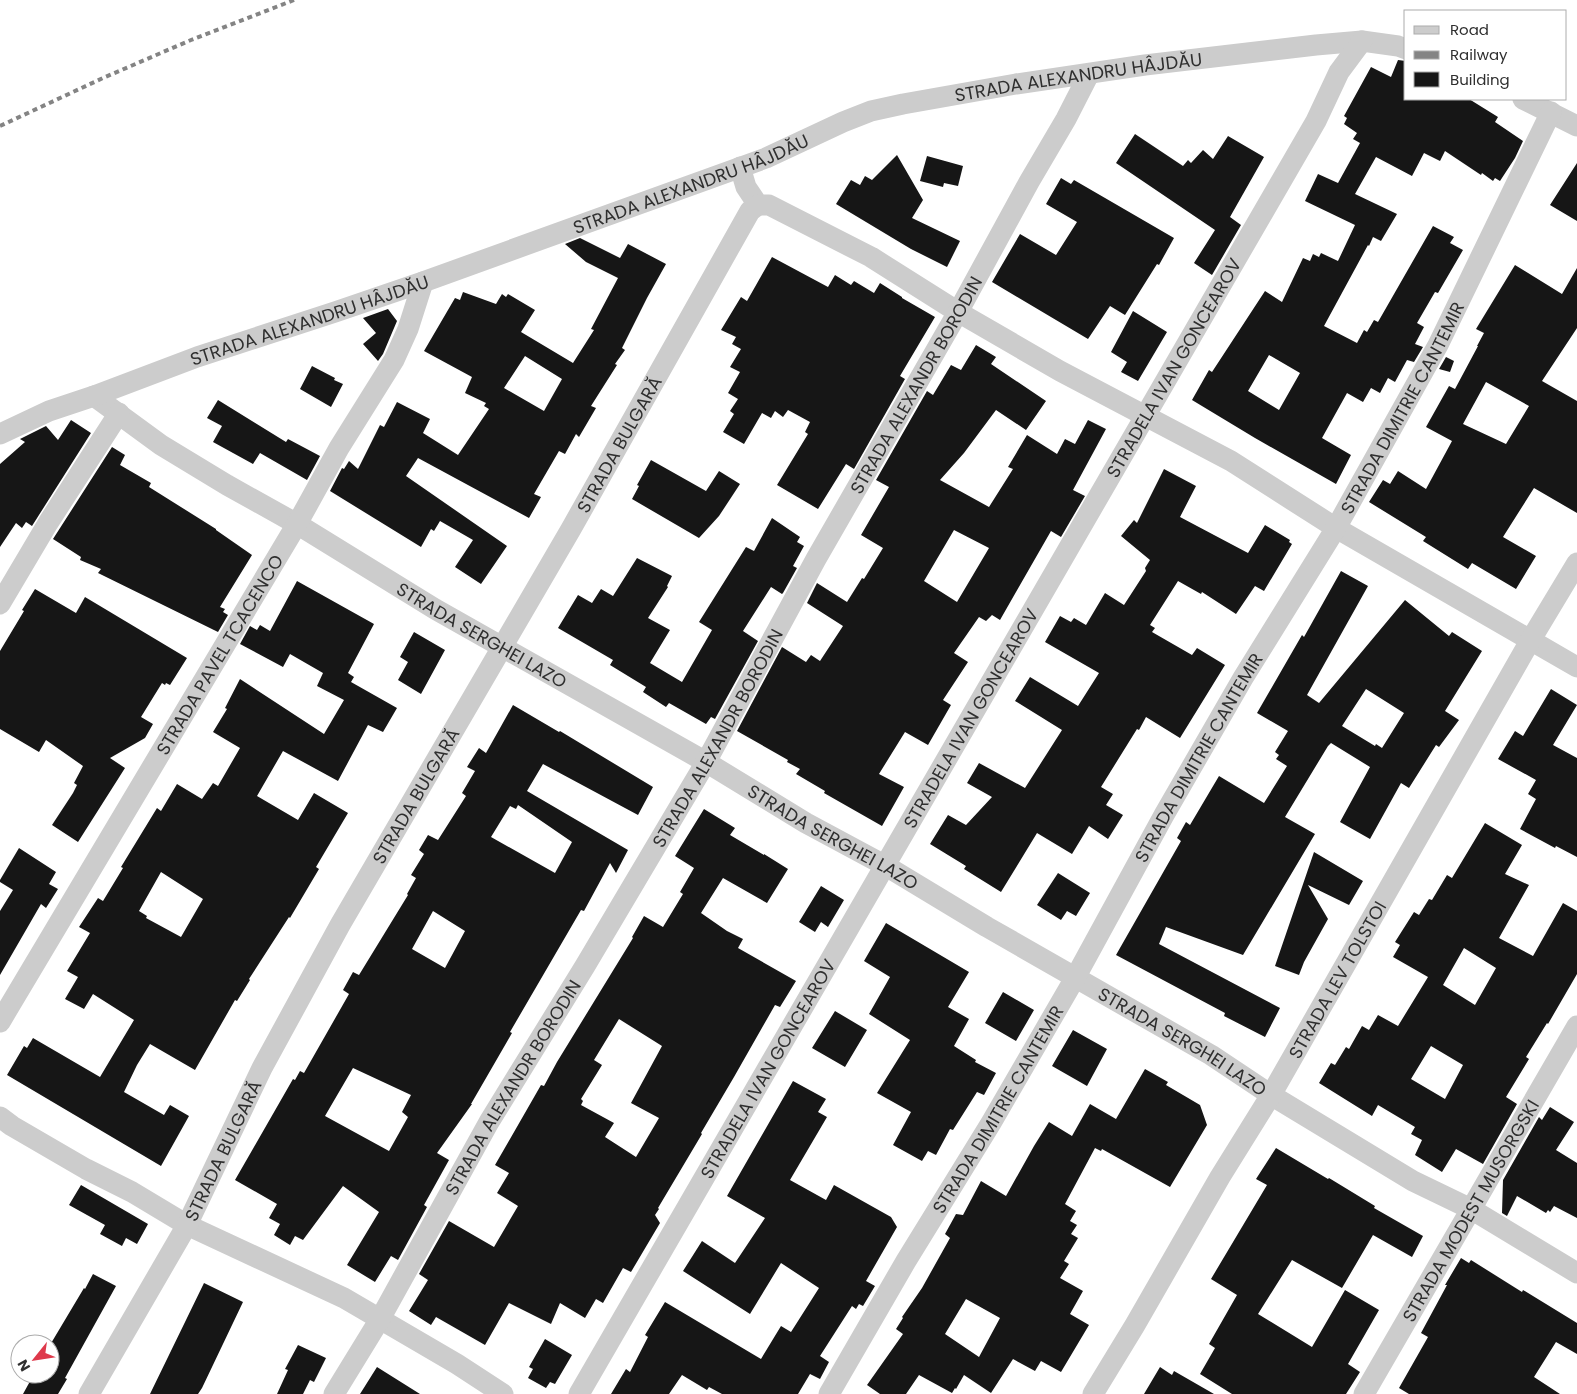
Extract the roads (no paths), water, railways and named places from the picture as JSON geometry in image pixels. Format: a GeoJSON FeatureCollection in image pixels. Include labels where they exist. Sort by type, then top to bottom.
{"type":"FeatureCollection","features":[{"type":"Feature","properties":{"kind":"street","name":"STRADA ALEXANDRU HÂJDĂU"},"geometry":{"type":"LineString","coordinates":[[0,434],[48,411],[94,396],[197,356],[423,282],[766,158],[842,122],[872,111],[1016,84],[1145,65],[1316,44],[1362,41],[1404,48]]}},
{"type":"Feature","properties":{"kind":"street","name":"STRADELA IVAN GONCEAROV"},"geometry":{"type":"LineString","coordinates":[[579,1394],[1316,121],[1339,72],[1362,41]]}},
{"type":"Feature","properties":{"kind":"street","name":"STRADA ALEXANDR BORODIN"},"geometry":{"type":"LineString","coordinates":[[334,1394],[380,1319],[488,1122],[585,966],[706,762],[816,559],[958,312],[1029,182],[1066,119],[1089,74]]}},
{"type":"Feature","properties":{"kind":"street"},"geometry":{"type":"LineString","coordinates":[[1525,100],[1577,126]]}},
{"type":"Feature","properties":{"kind":"street","name":"STRADA DIMITRIE CANTEMIR"},"geometry":{"type":"LineString","coordinates":[[829,1394],[906,1262],[991,1123],[1075,978],[1164,815],[1243,678],[1336,528],[1438,345],[1551,112]]}},
{"type":"Feature","properties":{"kind":"street"},"geometry":{"type":"LineString","coordinates":[[740,167],[746,187],[758,205],[769,205],[871,257],[958,312],[1060,371],[1231,461],[1336,528],[1577,667]]}},
{"type":"Feature","properties":{"kind":"street","name":"STRADA BULGARĂ"},"geometry":{"type":"LineString","coordinates":[[89,1394],[187,1225],[262,1068],[340,925],[571,529],[750,211],[758,205]]}},
{"type":"Feature","properties":{"kind":"street","name":"STRADA PAVEL TCACENCO"},"geometry":{"type":"LineString","coordinates":[[0,1022],[297,524],[339,448],[394,360],[408,329],[423,282]]}},
{"type":"Feature","properties":{"kind":"street","name":"STRADA SERGHEI LAZO"},"geometry":{"type":"LineString","coordinates":[[94,396],[161,445],[297,524],[435,608],[706,762],[806,823],[886,866],[986,927],[1211,1055],[1271,1095],[1414,1180],[1471,1209],[1577,1273]]}},
{"type":"Feature","properties":{"kind":"street"},"geometry":{"type":"LineString","coordinates":[[0,604],[48,523],[119,413]]}},
{"type":"Feature","properties":{"kind":"street","name":"STRADA LEV TOLSTOI"},"geometry":{"type":"LineString","coordinates":[[1093,1394],[1220,1177],[1271,1095],[1530,640],[1577,563]]}},
{"type":"Feature","properties":{"kind":"street","name":"STRADA MODEST MUSORGSKI"},"geometry":{"type":"LineString","coordinates":[[1364,1394],[1577,1026]]}},
{"type":"Feature","properties":{"kind":"street"},"geometry":{"type":"LineString","coordinates":[[0,1117],[12,1126],[132,1192],[187,1225],[315,1284],[380,1319],[457,1364],[503,1394]]}},
{"type":"Feature","properties":{"kind":"railway"},"geometry":{"type":"LineString","coordinates":[[0,126],[191,40],[294,0]]}}]}
